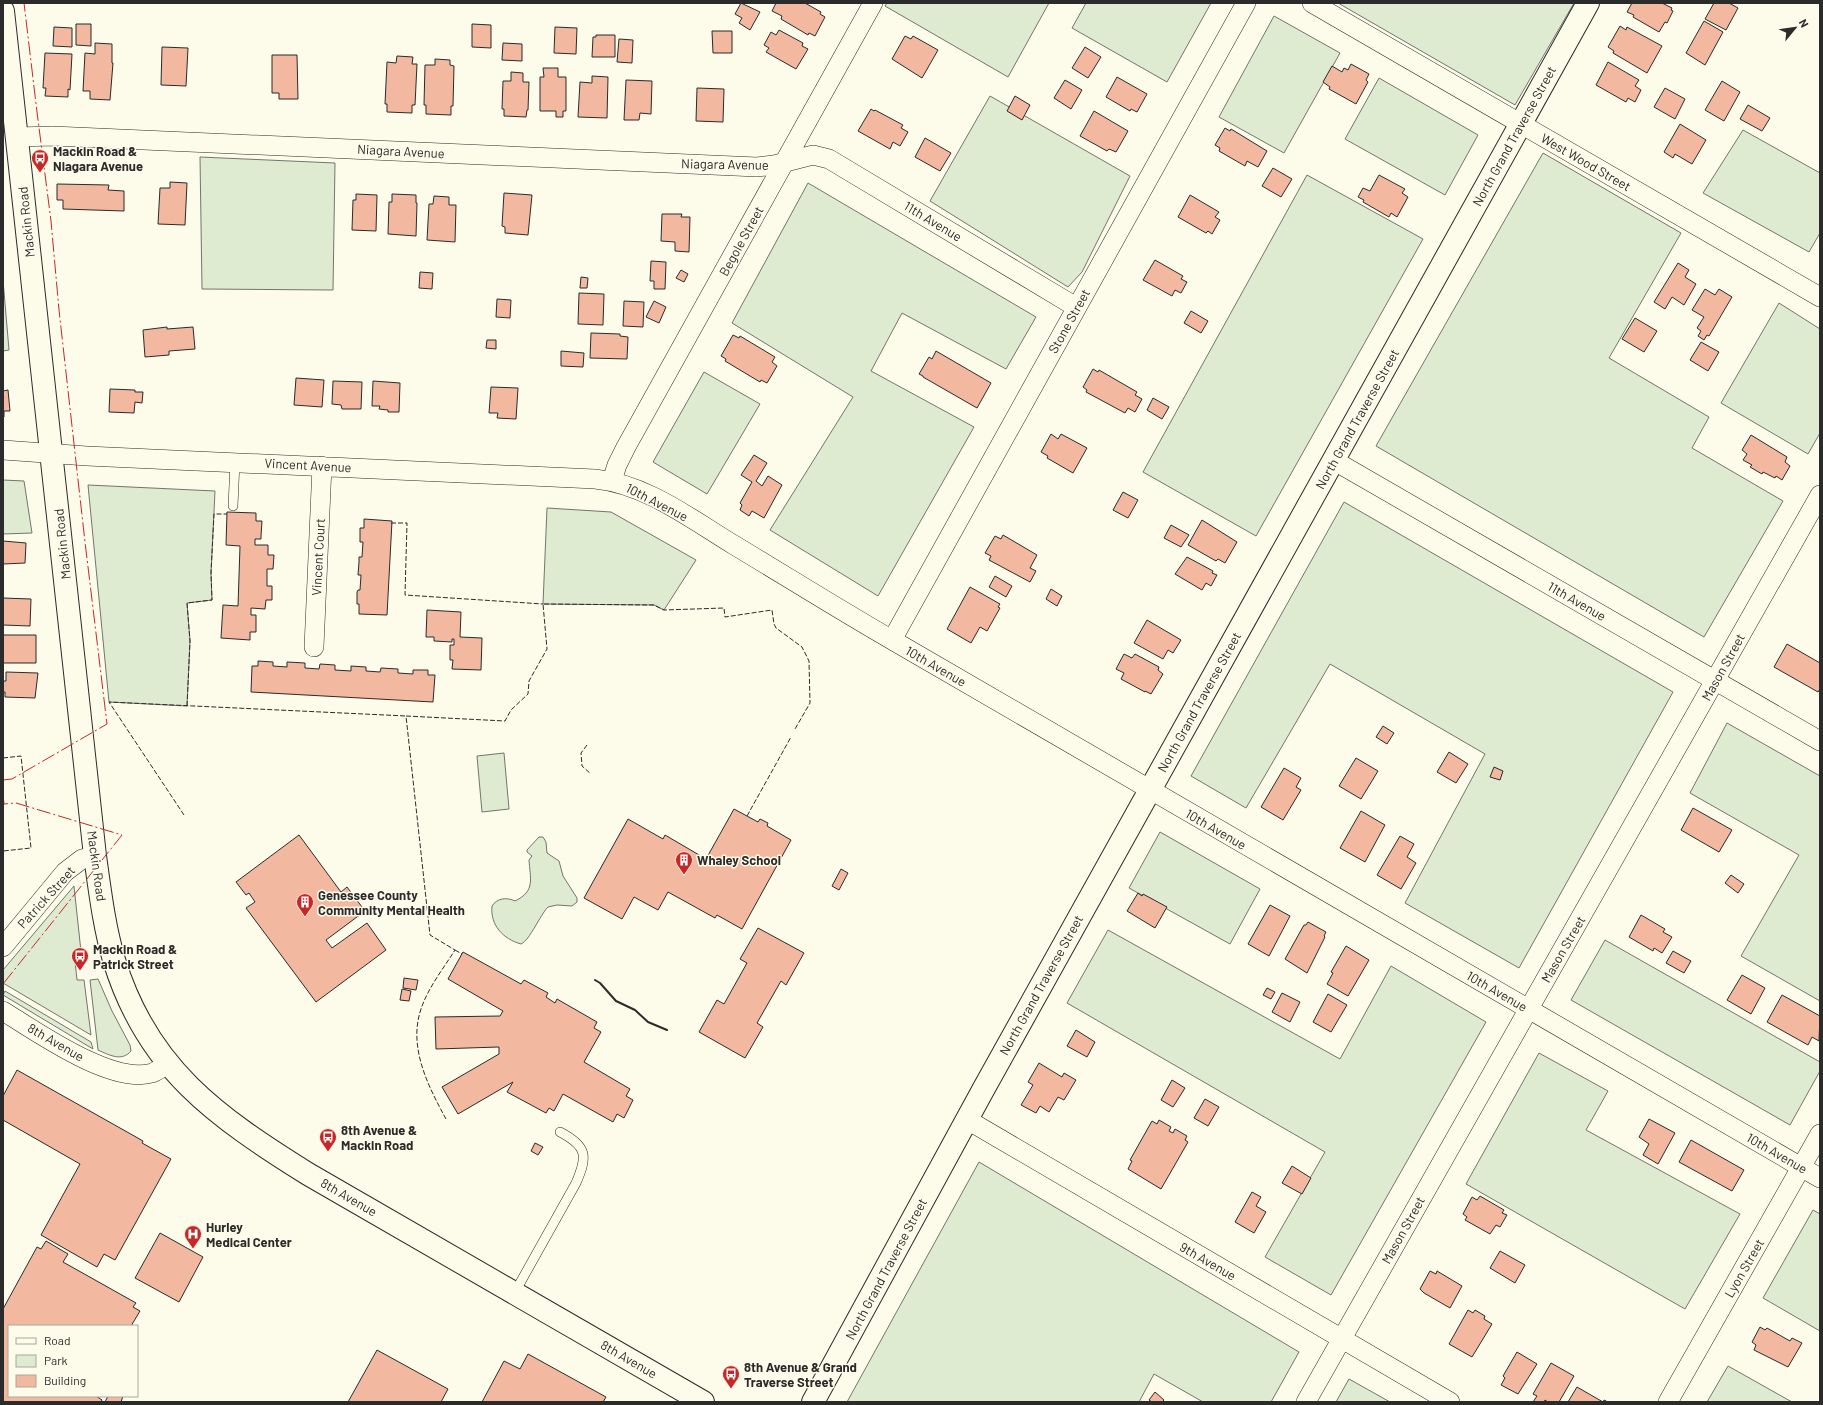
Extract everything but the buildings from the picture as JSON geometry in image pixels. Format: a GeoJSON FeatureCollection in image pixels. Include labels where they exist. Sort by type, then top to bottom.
{"type":"FeatureCollection","features":[{"type":"Feature","properties":{"kind":"street","name":"Begole Street"},"geometry":{"type":"LineString","coordinates":[[612,481],[617,465],[626,447],[873,3]]}},
{"type":"Feature","properties":{"kind":"street","name":"Stone Street"},"geometry":{"type":"LineString","coordinates":[[892,640],[1246,3]]}},
{"type":"Feature","properties":{"kind":"street","name":"West Wood Street"},"geometry":{"type":"LineString","coordinates":[[1312,3],[1820,297]]}},
{"type":"Feature","properties":{"kind":"street","name":"North Grand Traverse Street"},"geometry":{"type":"LineString","coordinates":[[813,1402],[966,1120],[1588,3]]}},
{"type":"Feature","properties":{"kind":"street","name":"Mackin Road"},"geometry":{"type":"LineString","coordinates":[[3,12],[95,856],[107,932],[119,975],[138,1017],[152,1042],[168,1063]]}},
{"type":"Feature","properties":{"kind":"street","name":"Niagara Avenue"},"geometry":{"type":"LineString","coordinates":[[17,137],[61,136],[744,167],[764,166],[785,162]]}},
{"type":"Feature","properties":{"kind":"street","name":"11th Avenue"},"geometry":{"type":"LineString","coordinates":[[785,162],[813,155],[829,159],[1076,307]]}},
{"type":"Feature","properties":{"kind":"street","name":"Vincent Avenue"},"geometry":{"type":"LineString","coordinates":[[3,450],[612,481]]}},
{"type":"Feature","properties":{"kind":"street","name":"11th Avenue"},"geometry":{"type":"LineString","coordinates":[[1333,460],[1820,741]]}},
{"type":"Feature","properties":{"kind":"street","name":"Vincent Court"},"geometry":{"type":"LineString","coordinates":[[314,647],[322,466]]}},
{"type":"Feature","properties":{"kind":"street","name":"10th Avenue"},"geometry":{"type":"LineString","coordinates":[[612,481],[642,491],[673,508],[892,640],[1820,1178]]}},
{"type":"Feature","properties":{"kind":"street","name":"Mason Street"},"geometry":{"type":"LineString","coordinates":[[1306,1402],[1820,495]]}},
{"type":"Feature","properties":{"kind":"street","name":"Patrick Street"},"geometry":{"type":"LineString","coordinates":[[3,947],[65,872],[82,860],[95,856]]}},
{"type":"Feature","properties":{"kind":"street","name":"8th Avenue"},"geometry":{"type":"LineString","coordinates":[[3,1011],[69,1051],[103,1066],[127,1072],[146,1074],[158,1071],[168,1063],[207,1104],[256,1141],[335,1190],[515,1292],[703,1402]]}},
{"type":"Feature","properties":{"kind":"street","name":"9th Avenue"},"geometry":{"type":"LineString","coordinates":[[966,1120],[1341,1340],[1450,1402]]}},
{"type":"Feature","properties":{"kind":"street","name":"Lyon Street"},"geometry":{"type":"LineString","coordinates":[[1668,1402],[1820,1134]]}},
{"type":"Feature","properties":{"kind":"lane"},"geometry":{"type":"LineString","coordinates":[[232,506],[235,462]]}},
{"type":"Feature","properties":{"kind":"lane"},"geometry":{"type":"LineString","coordinates":[[515,1292],[576,1183],[581,1170],[583,1156],[580,1145],[560,1132]]}},
{"type":"Feature","properties":{"kind":"green space"},"geometry":{"type":"Polygon","coordinates":[[[887,3],[1049,3],[1008,77],[885,6],[887,3]]]}},
{"type":"Feature","properties":{"kind":"green space"},"geometry":{"type":"Polygon","coordinates":[[[1086,3],[1211,3],[1167,82],[1072,28],[1086,3]]]}},
{"type":"Feature","properties":{"kind":"green space"},"geometry":{"type":"Polygon","coordinates":[[[1338,3],[1574,3],[1515,105],[1338,3]]]}},
{"type":"Feature","properties":{"kind":"green space"},"geometry":{"type":"Polygon","coordinates":[[[1274,16],[1340,53],[1284,153],[1219,117],[1274,16]]]}},
{"type":"Feature","properties":{"kind":"green space"},"geometry":{"type":"Polygon","coordinates":[[[1379,78],[1478,135],[1445,195],[1345,139],[1379,78]]]}},
{"type":"Feature","properties":{"kind":"green space"},"geometry":{"type":"Polygon","coordinates":[[[990,96],[1130,176],[1082,272],[1068,287],[930,201],[990,96]]]}},
{"type":"Feature","properties":{"kind":"green space"},"geometry":{"type":"Polygon","coordinates":[[[1743,130],[1820,173],[1820,233],[1809,252],[1703,193],[1743,130]]]}},
{"type":"Feature","properties":{"kind":"green space"},"geometry":{"type":"Polygon","coordinates":[[[1543,153],[1681,233],[1609,358],[1709,417],[1692,448],[1783,501],[1704,637],[1376,446],[1543,153]]]}},
{"type":"Feature","properties":{"kind":"green space"},"geometry":{"type":"Polygon","coordinates":[[[200,157],[335,163],[333,290],[202,289],[200,157]]]}},
{"type":"Feature","properties":{"kind":"green space"},"geometry":{"type":"Polygon","coordinates":[[[1307,175],[1423,239],[1256,536],[1143,472],[1307,175]]]}},
{"type":"Feature","properties":{"kind":"green space"},"geometry":{"type":"Polygon","coordinates":[[[808,183],[1036,317],[1006,369],[902,313],[871,371],[974,427],[878,596],[770,530],[853,397],[732,323],[808,183]]]}},
{"type":"Feature","properties":{"kind":"green space"},"geometry":{"type":"Polygon","coordinates":[[[3,280],[9,350],[3,351],[3,280]]]}},
{"type":"Feature","properties":{"kind":"green space"},"geometry":{"type":"Polygon","coordinates":[[[1779,303],[1820,329],[1820,433],[1808,454],[1721,403],[1779,303]]]}},
{"type":"Feature","properties":{"kind":"green space"},"geometry":{"type":"Polygon","coordinates":[[[704,372],[760,404],[707,494],[653,462],[704,372]]]}},
{"type":"Feature","properties":{"kind":"green space"},"geometry":{"type":"Polygon","coordinates":[[[3,480],[24,481],[32,533],[3,534],[3,480]]]}},
{"type":"Feature","properties":{"kind":"green space"},"geometry":{"type":"Polygon","coordinates":[[[88,485],[215,491],[211,573],[212,600],[187,603],[190,641],[187,706],[109,702],[88,485]]]}},
{"type":"Feature","properties":{"kind":"green space"},"geometry":{"type":"Polygon","coordinates":[[[1344,502],[1673,692],[1519,968],[1405,903],[1485,754],[1330,664],[1246,808],[1191,776],[1344,502]]]}},
{"type":"Feature","properties":{"kind":"green space"},"geometry":{"type":"Polygon","coordinates":[[[547,508],[611,512],[696,560],[664,610],[654,605],[543,604],[547,508]]]}},
{"type":"Feature","properties":{"kind":"green space"},"geometry":{"type":"Polygon","coordinates":[[[1727,723],[1820,776],[1820,1001],[1741,956],[1799,855],[1690,793],[1727,723]]]}},
{"type":"Feature","properties":{"kind":"green space"},"geometry":{"type":"Polygon","coordinates":[[[504,753],[509,809],[482,812],[477,756],[504,753]]]}},
{"type":"Feature","properties":{"kind":"green space"},"geometry":{"type":"Polygon","coordinates":[[[1160,832],[1260,889],[1230,944],[1129,888],[1160,832]]]}},
{"type":"Feature","properties":{"kind":"green space"},"geometry":{"type":"Polygon","coordinates":[[[539,837],[543,837],[546,842],[547,853],[559,861],[563,876],[577,898],[577,902],[572,906],[557,905],[548,907],[528,938],[521,944],[509,939],[499,930],[493,919],[492,906],[494,903],[502,899],[515,901],[526,893],[529,888],[531,878],[529,860],[532,856],[527,852],[527,850],[539,837]]]}},
{"type":"Feature","properties":{"kind":"green space"},"geometry":{"type":"Polygon","coordinates":[[[74,886],[82,961],[75,961],[77,980],[84,980],[91,1035],[3,983],[3,970],[74,886]]]}},
{"type":"Feature","properties":{"kind":"green space"},"geometry":{"type":"Polygon","coordinates":[[[1108,930],[1340,1059],[1391,966],[1486,1022],[1331,1295],[1265,1257],[1325,1152],[1067,1003],[1108,930]]]}},
{"type":"Feature","properties":{"kind":"green space"},"geometry":{"type":"Polygon","coordinates":[[[1605,940],[1820,1062],[1820,1071],[1790,1125],[1571,1000],[1605,940]]]}},
{"type":"Feature","properties":{"kind":"green space"},"geometry":{"type":"Polygon","coordinates":[[[98,979],[112,1011],[130,1045],[131,1051],[124,1056],[115,1056],[98,1050],[90,980],[98,979]]]}},
{"type":"Feature","properties":{"kind":"green space"},"geometry":{"type":"Polygon","coordinates":[[[5,991],[91,1042],[93,1049],[3,995],[5,991]]]}},
{"type":"Feature","properties":{"kind":"green space"},"geometry":{"type":"Polygon","coordinates":[[[1539,1053],[1608,1091],[1586,1130],[1740,1214],[1685,1309],[1466,1184],[1539,1053]]]}},
{"type":"Feature","properties":{"kind":"green space"},"geometry":{"type":"Polygon","coordinates":[[[979,1162],[1299,1352],[1271,1402],[1203,1402],[1154,1374],[1139,1402],[847,1402],[979,1162]]]}},
{"type":"Feature","properties":{"kind":"green space"},"geometry":{"type":"Polygon","coordinates":[[[1813,1210],[1820,1214],[1820,1331],[1763,1298],[1813,1210]]]}},
{"type":"Feature","properties":{"kind":"green space"},"geometry":{"type":"Polygon","coordinates":[[[1728,1366],[1792,1402],[1707,1402],[1728,1366]]]}},
{"type":"Feature","properties":{"kind":"green space"},"geometry":{"type":"Polygon","coordinates":[[[1349,1379],[1390,1402],[1336,1402],[1349,1379]]]}},
{"type":"Feature","properties":{"kind":"fence"},"geometry":{"type":"LineString","coordinates":[[187,706],[190,641],[187,603],[212,600],[211,573],[214,514],[227,514]]}},
{"type":"Feature","properties":{"kind":"fence"},"geometry":{"type":"LineString","coordinates":[[391,523],[407,523],[405,595],[543,604]]}},
{"type":"Feature","properties":{"kind":"fence"},"geometry":{"type":"LineString","coordinates":[[446,1119],[427,1080],[418,1052],[417,1038],[418,1023],[424,1001],[455,950],[430,935],[406,716],[505,721],[511,710],[528,694],[529,681],[547,649],[543,604],[654,605],[664,610],[724,608],[725,617],[772,610],[776,628],[802,647],[809,661],[810,703],[795,729]]}},
{"type":"Feature","properties":{"kind":"fence"},"geometry":{"type":"LineString","coordinates":[[184,815],[109,702],[406,716]]}},
{"type":"Feature","properties":{"kind":"fence"},"geometry":{"type":"LineString","coordinates":[[747,816],[791,737]]}},
{"type":"Feature","properties":{"kind":"fence"},"geometry":{"type":"LineString","coordinates":[[587,745],[581,753],[582,766],[591,774]]}},
{"type":"Feature","properties":{"kind":"fence"},"geometry":{"type":"LineString","coordinates":[[3,758],[21,756],[31,848],[3,851]]}},
{"type":"Feature","properties":{"kind":"fence"},"geometry":{"type":"LineString","coordinates":[[455,950],[462,954]]}},
{"type":"Feature","properties":{"kind":"wall"},"geometry":{"type":"LineString","coordinates":[[595,980],[600,983],[616,1001],[635,1010],[648,1022],[667,1030]]}},
{"type":"Feature","properties":{"kind":"power"},"geometry":{"type":"LineString","coordinates":[[3,780],[12,779],[107,724],[59,310],[51,221],[24,3]]}},
{"type":"Feature","properties":{"kind":"power"},"geometry":{"type":"LineString","coordinates":[[3,794],[4,804],[16,803],[122,835],[3,984]]}},
{"type":"Feature","properties":{"kind":"place","name":"Mackin Road & Niagara Avenue"},"geometry":{"type":"Point","coordinates":[40,173]}},
{"type":"Feature","properties":{"kind":"place","name":"Whaley School"},"geometry":{"type":"Point","coordinates":[684,875]}},
{"type":"Feature","properties":{"kind":"place","name":"Genessee County Community Mental Health"},"geometry":{"type":"Point","coordinates":[305,917]}},
{"type":"Feature","properties":{"kind":"place","name":"Mackin Road & Patrick Street"},"geometry":{"type":"Point","coordinates":[80,971]}},
{"type":"Feature","properties":{"kind":"place","name":"8th Avenue & Mackin Road"},"geometry":{"type":"Point","coordinates":[328,1152]}},
{"type":"Feature","properties":{"kind":"place","name":"Hurley Medical Center"},"geometry":{"type":"Point","coordinates":[193,1249]}},
{"type":"Feature","properties":{"kind":"place","name":"8th Avenue & Grand Traverse Street"},"geometry":{"type":"Point","coordinates":[731,1389]}}]}
